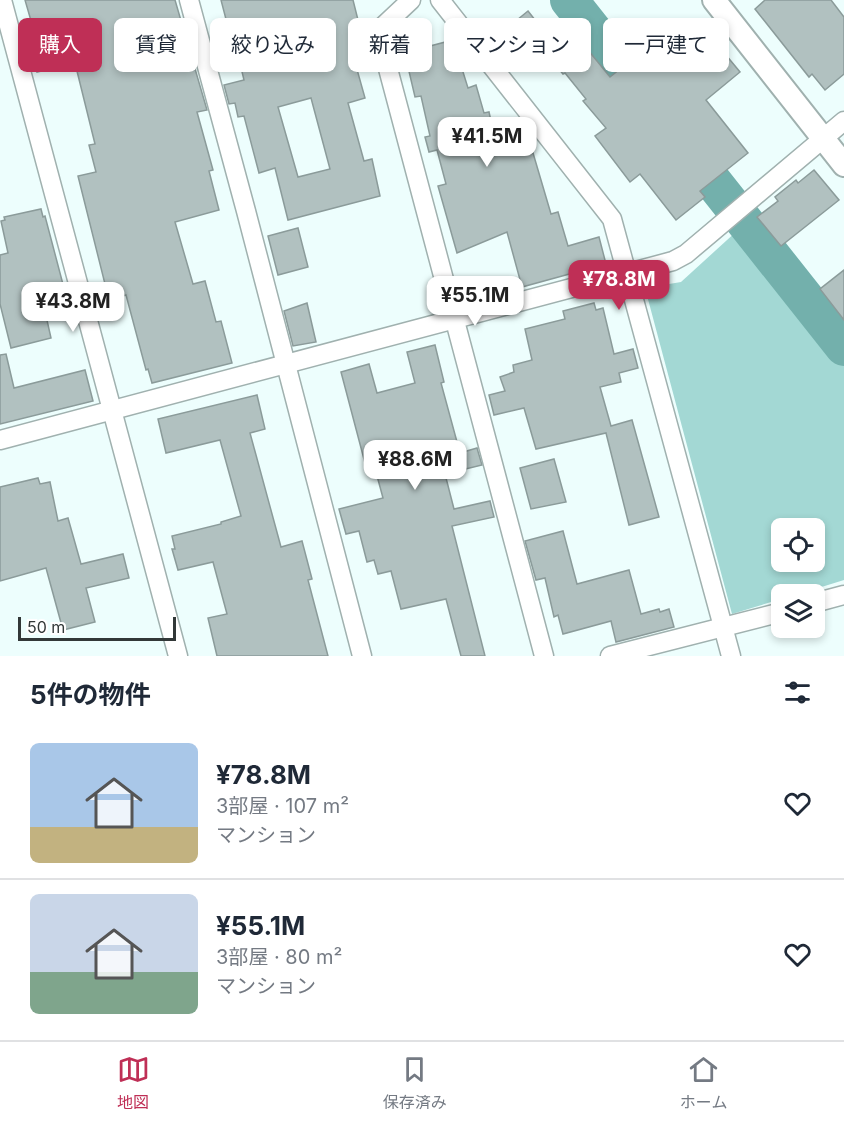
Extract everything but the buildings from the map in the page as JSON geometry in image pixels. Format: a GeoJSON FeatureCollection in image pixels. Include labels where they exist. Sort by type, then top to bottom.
{"type":"FeatureCollection","features":[{"type":"Feature","properties":{"kind":"street"},"geometry":{"type":"LineString","coordinates":[[2,0],[178,656]]}},
{"type":"Feature","properties":{"kind":"street"},"geometry":{"type":"LineString","coordinates":[[189,0],[362,656]]}},
{"type":"Feature","properties":{"kind":"street"},"geometry":{"type":"LineString","coordinates":[[411,0],[378,31],[544,656]]}},
{"type":"Feature","properties":{"kind":"street"},"geometry":{"type":"LineString","coordinates":[[440,0],[612,219],[731,656]]}},
{"type":"Feature","properties":{"kind":"street"},"geometry":{"type":"LineString","coordinates":[[714,0],[844,165]]}},
{"type":"Feature","properties":{"kind":"street"},"geometry":{"type":"LineString","coordinates":[[0,440],[673,261],[686,254],[844,121]]}},
{"type":"Feature","properties":{"kind":"street"},"geometry":{"type":"LineString","coordinates":[[825,600],[844,595]]}},
{"type":"Feature","properties":{"kind":"street"},"geometry":{"type":"LineString","coordinates":[[610,656],[771,615]]}},
{"type":"Feature","properties":{"kind":"shaded area"},"geometry":{"type":"Polygon","coordinates":[[[738,230],[844,363],[844,580],[825,586],[825,584],[771,584],[771,602],[732,614],[645,288],[681,282],[738,230]]]}},
{"type":"Feature","properties":{"kind":"waterway"},"geometry":{"type":"LineString","coordinates":[[569,0],[844,347]]}}]}
